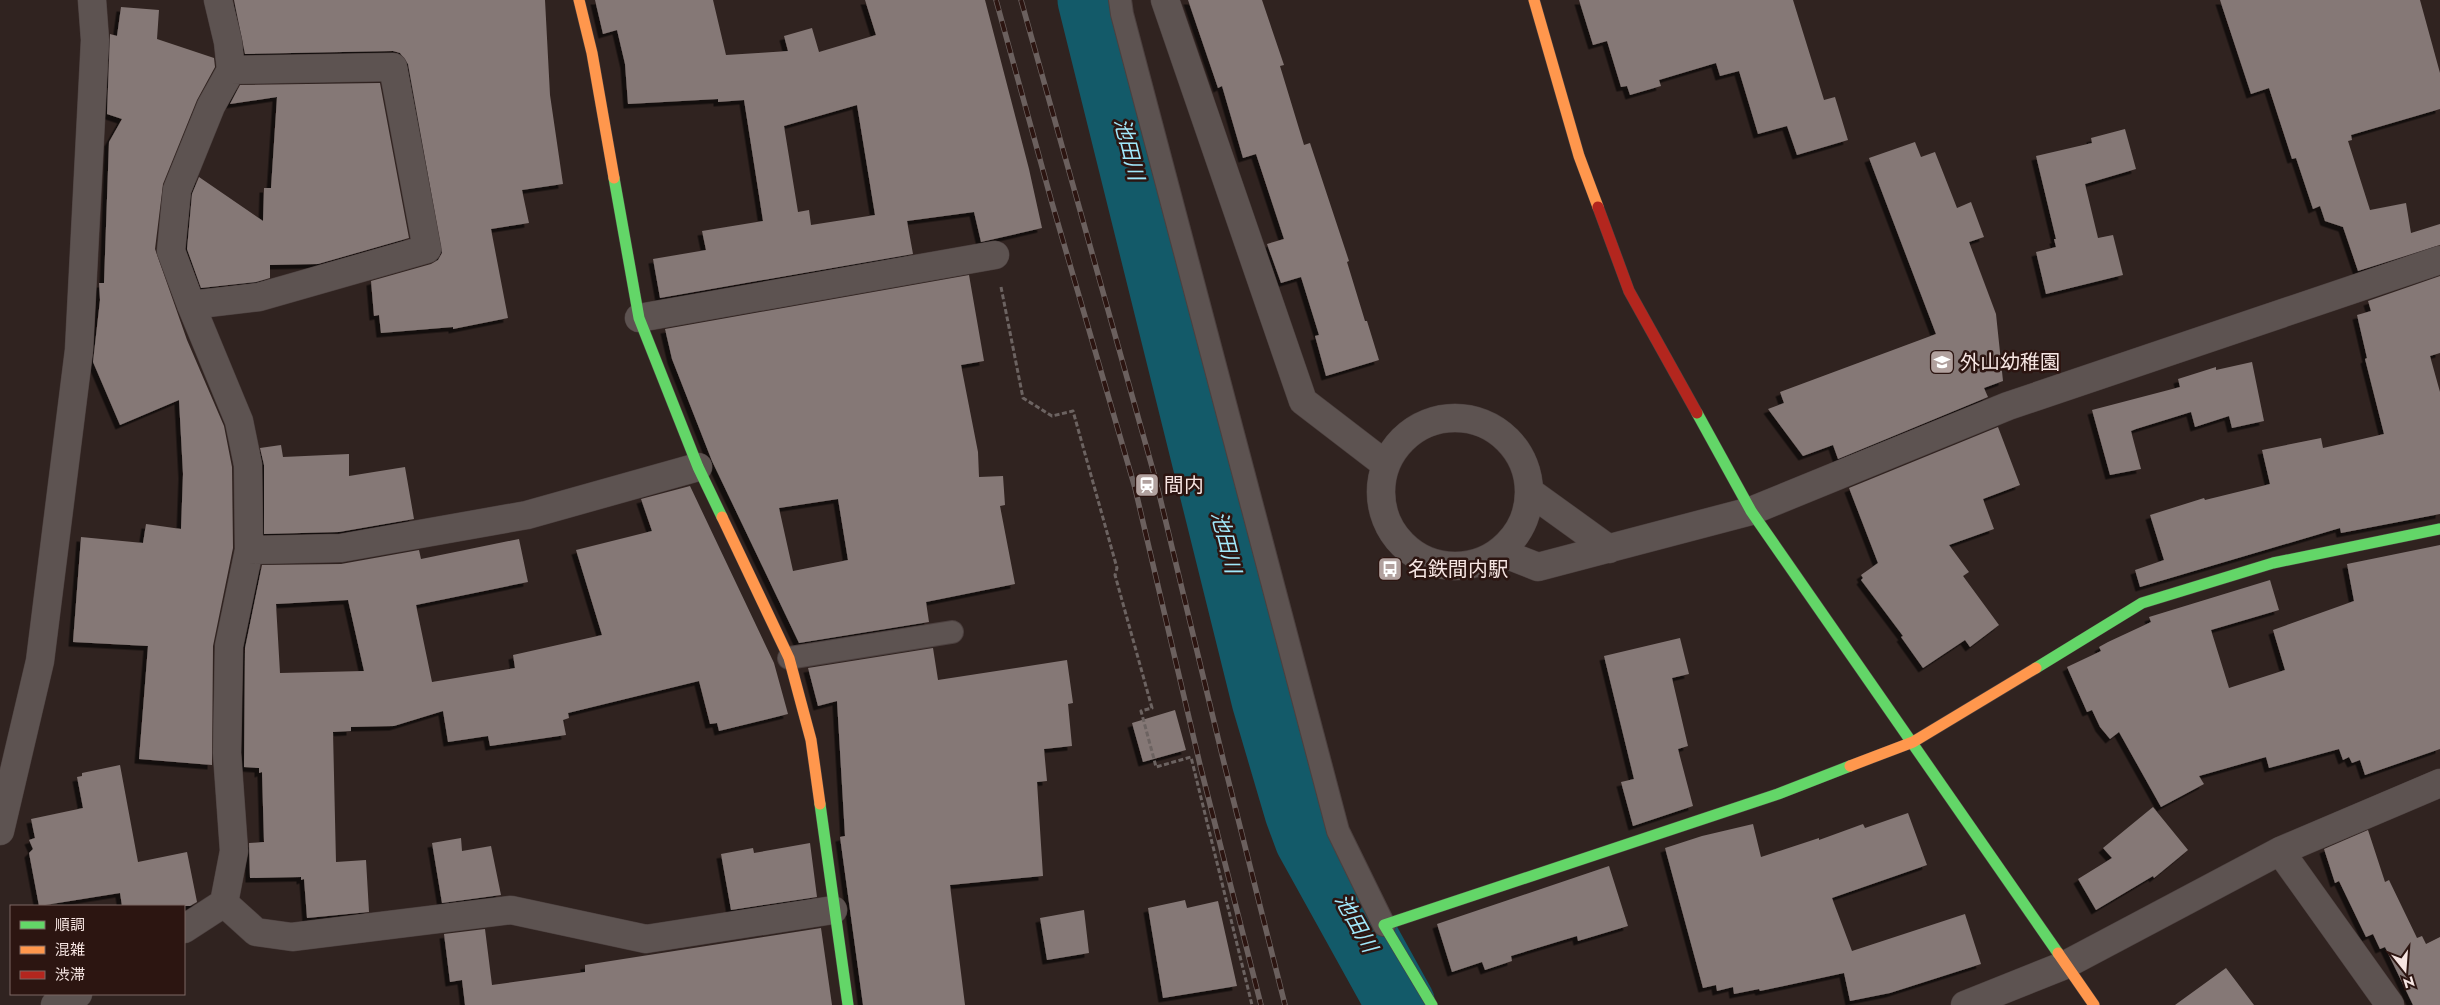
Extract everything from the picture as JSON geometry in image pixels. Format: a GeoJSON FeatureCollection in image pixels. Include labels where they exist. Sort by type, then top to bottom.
{"type":"FeatureCollection","features":[{"type":"Feature","properties":{"kind":"street"},"geometry":{"type":"LineString","coordinates":[[0,831],[40,661],[79,350],[95,40],[92,0]]}},
{"type":"Feature","properties":{"kind":"street"},"geometry":{"type":"LineString","coordinates":[[185,928],[224,902],[234,851],[227,753],[229,646],[249,550],[248,465],[239,421],[171,251],[177,190],[210,106],[231,70],[228,42],[218,0]]}},
{"type":"Feature","properties":{"kind":"street"},"geometry":{"type":"LineString","coordinates":[[579,0],[592,53],[639,318],[698,466],[789,658],[811,740],[848,1005]]}},
{"type":"Feature","properties":{"kind":"street"},"geometry":{"type":"LineString","coordinates":[[1165,0],[1303,401],[1386,464]]}},
{"type":"Feature","properties":{"kind":"street"},"geometry":{"type":"LineString","coordinates":[[1534,0],[1580,156],[1630,291],[1751,511],[2094,1005]]}},
{"type":"Feature","properties":{"kind":"street"},"geometry":{"type":"LineString","coordinates":[[191,305],[258,297],[427,249],[393,67],[231,70]]}},
{"type":"Feature","properties":{"kind":"street"},"geometry":{"type":"LineString","coordinates":[[639,318],[995,255]]}},
{"type":"Feature","properties":{"kind":"street"},"geometry":{"type":"LineString","coordinates":[[1500,552],[1538,567],[1751,511],[2008,406],[2440,260]]}},
{"type":"Feature","properties":{"kind":"street"},"geometry":{"type":"LineString","coordinates":[[1444,418],[1469,419],[1493,428],[1513,444],[1525,467],[1530,492],[1526,514],[1516,535],[1500,552],[1478,563],[1454,567],[1430,563],[1409,552],[1392,534],[1382,512],[1380,487],[1386,464],[1399,442],[1419,426],[1444,418]]}},
{"type":"Feature","properties":{"kind":"street"},"geometry":{"type":"LineString","coordinates":[[249,550],[341,548],[527,515],[698,466]]}},
{"type":"Feature","properties":{"kind":"street"},"geometry":{"type":"LineString","coordinates":[[1530,492],[1609,549]]}},
{"type":"Feature","properties":{"kind":"street"},"geometry":{"type":"LineString","coordinates":[[1432,1005],[1384,925],[1778,794],[1913,742],[2142,603],[2273,563],[2440,529]]}},
{"type":"Feature","properties":{"kind":"street"},"geometry":{"type":"LineString","coordinates":[[1965,1005],[2065,965],[2280,851],[2440,783]]}},
{"type":"Feature","properties":{"kind":"street"},"geometry":{"type":"LineString","coordinates":[[2280,851],[2390,1005]]}},
{"type":"Feature","properties":{"kind":"street"},"geometry":{"type":"LineString","coordinates":[[224,902],[256,932],[292,937],[511,910],[646,939],[834,910]]}},
{"type":"Feature","properties":{"kind":"street"},"geometry":{"type":"LineString","coordinates":[[55,1005],[76,995]]}},
{"type":"Feature","properties":{"kind":"lane"},"geometry":{"type":"LineString","coordinates":[[1120,0],[1122,14],[1338,831],[1384,925]]}},
{"type":"Feature","properties":{"kind":"lane"},"geometry":{"type":"LineString","coordinates":[[789,658],[952,632]]}},
{"type":"Feature","properties":{"kind":"path"},"geometry":{"type":"LineString","coordinates":[[995,255],[1022,398],[1052,416],[1073,411],[1117,568],[1115,576],[1152,708],[1141,711],[1156,767],[1191,756],[1252,1005]]}},
{"type":"Feature","properties":{"kind":"building"},"geometry":{"type":"Polygon","coordinates":[[[234,0],[545,0],[550,95],[563,184],[522,190],[529,223],[491,229],[508,318],[453,329],[453,327],[381,333],[379,315],[374,316],[371,281],[431,264],[438,260],[442,253],[408,64],[400,53],[393,51],[245,54],[234,0]]]}},
{"type":"Feature","properties":{"kind":"building"},"geometry":{"type":"Polygon","coordinates":[[[595,0],[713,0],[726,55],[788,51],[784,36],[812,28],[819,52],[876,35],[865,0],[985,0],[1029,169],[1042,228],[981,242],[974,212],[907,221],[913,254],[660,298],[653,259],[706,250],[702,231],[763,221],[744,100],[718,102],[718,99],[628,104],[625,64],[617,30],[603,34],[595,0]],[[857,105],[784,126],[798,212],[809,210],[811,225],[875,215],[857,105]]]}},
{"type":"Feature","properties":{"kind":"building"},"geometry":{"type":"Polygon","coordinates":[[[1188,0],[1262,0],[1284,65],[1280,66],[1304,145],[1310,143],[1349,261],[1347,262],[1365,321],[1367,321],[1379,360],[1326,376],[1315,336],[1319,335],[1301,277],[1281,283],[1267,244],[1284,239],[1256,154],[1243,158],[1222,86],[1218,88],[1188,0]]]}},
{"type":"Feature","properties":{"kind":"building"},"geometry":{"type":"Polygon","coordinates":[[[1579,0],[1793,0],[1824,100],[1835,97],[1848,140],[1797,155],[1787,126],[1758,134],[1739,71],[1720,76],[1716,63],[1659,80],[1661,86],[1630,95],[1627,86],[1621,87],[1607,41],[1593,45],[1579,0]]]}},
{"type":"Feature","properties":{"kind":"building"},"geometry":{"type":"Polygon","coordinates":[[[2220,0],[2420,0],[2440,73],[2440,109],[2351,135],[2352,140],[2348,141],[2370,210],[2406,203],[2411,233],[2440,224],[2440,245],[2358,271],[2343,227],[2325,221],[2320,206],[2313,209],[2296,158],[2292,159],[2269,88],[2251,94],[2220,0]]]}},
{"type":"Feature","properties":{"kind":"building"},"geometry":{"type":"Polygon","coordinates":[[[121,7],[159,10],[157,39],[214,58],[215,67],[197,100],[163,184],[155,249],[187,340],[224,426],[232,467],[233,548],[213,646],[212,765],[139,759],[148,646],[73,642],[81,537],[143,543],[146,524],[181,529],[183,474],[179,400],[120,425],[93,362],[100,300],[99,283],[104,283],[109,142],[122,119],[107,114],[110,34],[117,36],[121,7]]]}},
{"type":"Feature","properties":{"kind":"building"},"geometry":{"type":"Polygon","coordinates":[[[380,83],[409,238],[318,264],[270,265],[270,278],[256,282],[201,288],[187,249],[192,194],[199,177],[263,221],[264,188],[271,188],[277,97],[230,104],[240,85],[380,83]]]}},
{"type":"Feature","properties":{"kind":"building"},"geometry":{"type":"Polygon","coordinates":[[[2125,129],[2136,169],[2085,184],[2098,238],[2113,235],[2123,275],[2046,294],[2036,252],[2056,247],[2054,239],[2056,239],[2036,156],[2092,143],[2091,138],[2125,129]]]}},
{"type":"Feature","properties":{"kind":"building"},"geometry":{"type":"Polygon","coordinates":[[[1915,142],[1921,157],[1935,152],[1957,208],[1971,202],[1984,237],[1969,242],[1996,314],[2003,381],[1984,388],[1988,397],[1838,459],[1833,445],[1803,456],[1768,409],[1784,403],[1780,392],[1936,334],[1869,158],[1915,142]]]}},
{"type":"Feature","properties":{"kind":"building"},"geometry":{"type":"Polygon","coordinates":[[[969,275],[984,361],[961,365],[978,452],[979,477],[1003,476],[1005,505],[1000,506],[1015,584],[926,602],[929,622],[799,643],[712,461],[672,359],[665,329],[969,275]],[[838,499],[779,508],[793,571],[848,560],[838,499]]]}},
{"type":"Feature","properties":{"kind":"building"},"geometry":{"type":"Polygon","coordinates":[[[2440,276],[2440,353],[2430,356],[2440,392],[2440,514],[2341,533],[2340,528],[2140,587],[2135,570],[2164,560],[2150,515],[2204,498],[2205,500],[2270,484],[2262,450],[2321,438],[2323,448],[2384,434],[2365,359],[2367,358],[2357,315],[2371,311],[2368,301],[2440,276]]]}},
{"type":"Feature","properties":{"kind":"building"},"geometry":{"type":"Polygon","coordinates":[[[2252,362],[2264,421],[2232,428],[2229,416],[2195,427],[2191,412],[2136,429],[2131,431],[2141,469],[2110,475],[2092,410],[2180,387],[2178,379],[2216,367],[2216,370],[2252,362]]]}},
{"type":"Feature","properties":{"kind":"building"},"geometry":{"type":"Polygon","coordinates":[[[1998,427],[2020,485],[1983,499],[1994,529],[1949,545],[1969,572],[1963,576],[1999,625],[1970,647],[1965,640],[1923,668],[1901,637],[1903,636],[1861,580],[1863,578],[1861,575],[1878,563],[1849,488],[1998,427]]]}},
{"type":"Feature","properties":{"kind":"building"},"geometry":{"type":"Polygon","coordinates":[[[281,445],[283,457],[349,454],[349,476],[405,467],[414,519],[339,532],[264,534],[264,465],[260,448],[281,445]]]}},
{"type":"Feature","properties":{"kind":"building"},"geometry":{"type":"Polygon","coordinates":[[[690,486],[774,663],[788,714],[719,731],[717,723],[710,724],[699,681],[568,713],[569,718],[563,720],[566,735],[490,746],[488,736],[448,742],[443,711],[394,726],[351,727],[351,731],[333,732],[336,862],[366,860],[369,912],[307,918],[304,879],[301,880],[301,877],[250,878],[249,843],[264,842],[262,772],[259,773],[259,768],[244,767],[245,648],[262,565],[341,564],[419,550],[421,559],[519,539],[528,582],[416,605],[432,682],[515,668],[513,655],[602,635],[576,550],[652,531],[641,499],[690,486]],[[348,600],[276,604],[280,673],[364,671],[348,600]]]}},
{"type":"Feature","properties":{"kind":"building"},"geometry":{"type":"Polygon","coordinates":[[[2440,545],[2440,749],[2365,775],[2360,760],[2352,763],[2349,757],[2343,760],[2339,749],[2269,768],[2266,757],[2199,776],[2204,784],[2161,807],[2119,732],[2110,739],[2100,727],[2092,710],[2087,712],[2067,667],[2101,651],[2099,647],[2108,642],[2151,622],[2149,617],[2270,580],[2279,610],[2211,630],[2229,688],[2285,670],[2273,630],[2354,601],[2347,564],[2440,545]]]}},
{"type":"Feature","properties":{"kind":"building"},"geometry":{"type":"Polygon","coordinates":[[[1680,638],[1689,674],[1672,678],[1688,746],[1678,749],[1693,806],[1633,826],[1621,782],[1634,779],[1604,656],[1680,638]]]}},
{"type":"Feature","properties":{"kind":"building"},"geometry":{"type":"Polygon","coordinates":[[[933,648],[938,680],[1067,660],[1073,703],[1068,704],[1072,746],[1044,749],[1047,781],[1037,782],[1043,876],[950,885],[965,1005],[863,1005],[840,837],[845,836],[837,701],[818,706],[808,668],[933,648]]]}},
{"type":"Feature","properties":{"kind":"building"},"geometry":{"type":"Polygon","coordinates":[[[1175,710],[1186,750],[1143,762],[1132,723],[1175,710]]]}},
{"type":"Feature","properties":{"kind":"building"},"geometry":{"type":"Polygon","coordinates":[[[120,765],[138,862],[187,852],[197,902],[190,906],[122,905],[120,893],[39,905],[29,853],[33,849],[29,840],[35,838],[31,819],[83,808],[77,777],[82,776],[82,773],[120,765]]]}},
{"type":"Feature","properties":{"kind":"building"},"geometry":{"type":"Polygon","coordinates":[[[2153,807],[2188,850],[2154,878],[2153,876],[2096,910],[2078,879],[2112,858],[2103,848],[2153,807]]]}},
{"type":"Feature","properties":{"kind":"building"},"geometry":{"type":"Polygon","coordinates":[[[1908,813],[1927,865],[1832,898],[1852,951],[1965,914],[1981,964],[1890,993],[1850,1001],[1844,973],[1760,991],[1759,989],[1734,994],[1733,987],[1717,991],[1716,985],[1703,988],[1665,848],[1702,836],[1753,824],[1761,857],[1819,838],[1819,840],[1863,824],[1865,828],[1908,813]]]}},
{"type":"Feature","properties":{"kind":"building"},"geometry":{"type":"Polygon","coordinates":[[[2368,830],[2385,882],[2389,880],[2417,938],[2422,936],[2426,944],[2440,937],[2440,1005],[2413,1005],[2385,947],[2380,949],[2373,934],[2366,937],[2339,881],[2335,883],[2324,849],[2368,830]]]}},
{"type":"Feature","properties":{"kind":"building"},"geometry":{"type":"Polygon","coordinates":[[[461,838],[462,851],[491,846],[501,895],[442,903],[432,843],[461,838]]]}},
{"type":"Feature","properties":{"kind":"building"},"geometry":{"type":"Polygon","coordinates":[[[810,843],[817,897],[731,910],[721,854],[753,848],[754,853],[810,843]]]}},
{"type":"Feature","properties":{"kind":"building"},"geometry":{"type":"Polygon","coordinates":[[[1609,866],[1628,926],[1578,941],[1577,936],[1511,956],[1512,961],[1485,970],[1482,962],[1452,972],[1437,924],[1609,866]]]}},
{"type":"Feature","properties":{"kind":"building"},"geometry":{"type":"Polygon","coordinates":[[[1185,900],[1187,908],[1218,901],[1237,986],[1163,998],[1148,908],[1185,900]]]}},
{"type":"Feature","properties":{"kind":"building"},"geometry":{"type":"Polygon","coordinates":[[[1084,910],[1089,953],[1047,960],[1040,918],[1084,910]]]}},
{"type":"Feature","properties":{"kind":"building"},"geometry":{"type":"Polygon","coordinates":[[[821,928],[832,1005],[465,1005],[462,980],[450,982],[444,934],[485,929],[492,985],[585,972],[585,965],[821,928]]]}},
{"type":"Feature","properties":{"kind":"building"},"geometry":{"type":"Polygon","coordinates":[[[2226,968],[2254,1005],[2175,1005],[2226,968]]]}},
{"type":"Feature","properties":{"kind":"waterway","name":"池田川"},"geometry":{"type":"LineString","coordinates":[[1092,0],[1266,700],[1299,812],[1309,839],[1401,1005]]}},
{"type":"Feature","properties":{"kind":"railway"},"geometry":{"type":"LineString","coordinates":[[996,0],[1052,203],[1135,488],[1201,769],[1261,1005]]}},
{"type":"Feature","properties":{"kind":"railway"},"geometry":{"type":"LineString","coordinates":[[1021,0],[1156,481],[1285,1005]]}},
{"type":"Feature","properties":{"kind":"traffic: fast"},"geometry":{"type":"LineString","coordinates":[[614,178],[639,318],[698,467],[722,517]]}},
{"type":"Feature","properties":{"kind":"traffic: fast"},"geometry":{"type":"LineString","coordinates":[[1697,413],[1751,511],[2058,953]]}},
{"type":"Feature","properties":{"kind":"traffic: fast"},"geometry":{"type":"LineString","coordinates":[[2036,668],[2142,603],[2273,563],[2440,529]]}},
{"type":"Feature","properties":{"kind":"traffic: fast"},"geometry":{"type":"LineString","coordinates":[[1432,1005],[1384,925],[1778,794],[1850,766]]}},
{"type":"Feature","properties":{"kind":"traffic: fast"},"geometry":{"type":"LineString","coordinates":[[820,804],[848,1005]]}},
{"type":"Feature","properties":{"kind":"traffic: slow"},"geometry":{"type":"LineString","coordinates":[[579,0],[592,53],[614,178]]}},
{"type":"Feature","properties":{"kind":"traffic: slow"},"geometry":{"type":"LineString","coordinates":[[1534,0],[1579,156],[1598,207]]}},
{"type":"Feature","properties":{"kind":"traffic: slow"},"geometry":{"type":"LineString","coordinates":[[722,517],[789,658],[811,740],[820,804]]}},
{"type":"Feature","properties":{"kind":"traffic: slow"},"geometry":{"type":"LineString","coordinates":[[1850,766],[1913,742],[2036,668]]}},
{"type":"Feature","properties":{"kind":"traffic: slow"},"geometry":{"type":"LineString","coordinates":[[2058,953],[2094,1005]]}},
{"type":"Feature","properties":{"kind":"traffic: jam"},"geometry":{"type":"LineString","coordinates":[[1598,207],[1629,291],[1697,413]]}},
{"type":"Feature","properties":{"kind":"place","name":"外山幼稚園"},"geometry":{"type":"Point","coordinates":[1942,362]}},
{"type":"Feature","properties":{"kind":"place","name":"間内"},"geometry":{"type":"Point","coordinates":[1147,485]}},
{"type":"Feature","properties":{"kind":"place","name":"名鉄間内駅"},"geometry":{"type":"Point","coordinates":[1390,569]}}]}
